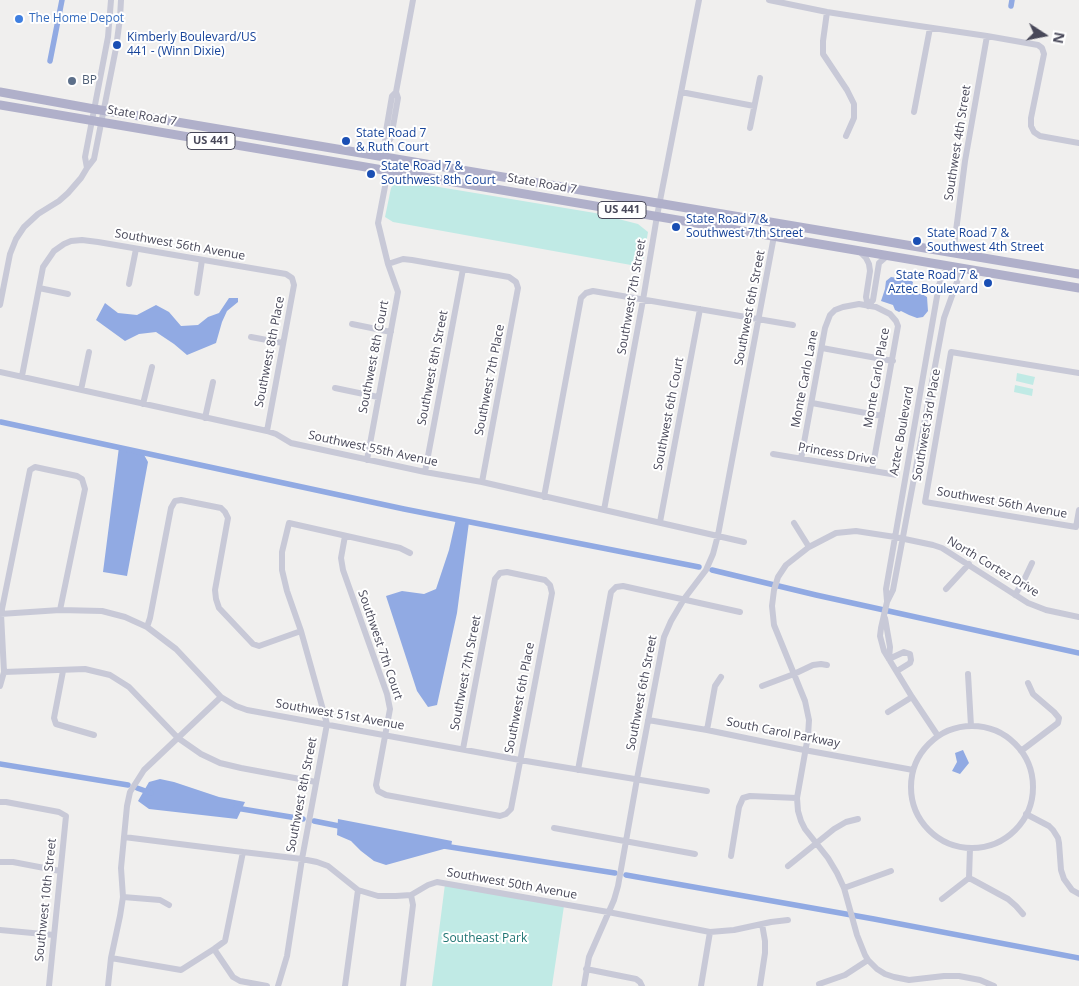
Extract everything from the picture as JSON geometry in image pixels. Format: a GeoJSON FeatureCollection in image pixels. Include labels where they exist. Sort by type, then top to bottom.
{"type":"FeatureCollection","features":[{"type":"Feature","properties":{"kind":"main road","name":"State Road 7"},"geometry":{"type":"LineString","coordinates":[[0,92],[1079,274]]}},
{"type":"Feature","properties":{"kind":"main road","name":"State Road 7"},"geometry":{"type":"LineString","coordinates":[[0,105],[1079,288]]}},
{"type":"Feature","properties":{"kind":"main road"},"geometry":{"type":"LineString","coordinates":[[239,146],[251,139],[276,139]]}},
{"type":"Feature","properties":{"kind":"main road"},"geometry":{"type":"LineString","coordinates":[[365,167],[375,164],[384,157]]}},
{"type":"Feature","properties":{"kind":"main road"},"geometry":{"type":"LineString","coordinates":[[388,171],[397,164],[415,162]]}},
{"type":"Feature","properties":{"kind":"main road"},"geometry":{"type":"LineString","coordinates":[[774,236],[782,230],[798,228]]}},
{"type":"Feature","properties":{"kind":"main road"},"geometry":{"type":"LineString","coordinates":[[929,263],[948,258],[953,254]]}},
{"type":"Feature","properties":{"kind":"main road"},"geometry":{"type":"LineString","coordinates":[[949,266],[959,260],[978,258]]}},
{"type":"Feature","properties":{"kind":"street"},"geometry":{"type":"LineString","coordinates":[[99,110],[111,0]]}},
{"type":"Feature","properties":{"kind":"street"},"geometry":{"type":"LineString","coordinates":[[0,305],[10,254],[16,239],[24,227],[38,214],[68,193],[87,168],[85,158],[116,48],[120,0]]}},
{"type":"Feature","properties":{"kind":"street"},"geometry":{"type":"LineString","coordinates":[[384,157],[386,145],[391,138],[398,98],[396,92],[414,0]]}},
{"type":"Feature","properties":{"kind":"street","name":"Southwest 7th Street"},"geometry":{"type":"LineString","coordinates":[[604,510],[659,204],[699,0]]}},
{"type":"Feature","properties":{"kind":"street"},"geometry":{"type":"LineString","coordinates":[[769,0],[827,12],[1038,45],[1042,48],[1044,54],[1031,126],[1034,132],[1040,136],[1079,143]]}},
{"type":"Feature","properties":{"kind":"street"},"geometry":{"type":"LineString","coordinates":[[827,12],[823,54],[854,104],[854,118],[846,136]]}},
{"type":"Feature","properties":{"kind":"street"},"geometry":{"type":"LineString","coordinates":[[914,112],[930,28]]}},
{"type":"Feature","properties":{"kind":"street","name":"Southwest 4th Street"},"geometry":{"type":"LineString","coordinates":[[953,254],[965,161],[987,36]]}},
{"type":"Feature","properties":{"kind":"street"},"geometry":{"type":"LineString","coordinates":[[750,128],[760,78]]}},
{"type":"Feature","properties":{"kind":"street"},"geometry":{"type":"LineString","coordinates":[[681,92],[754,106]]}},
{"type":"Feature","properties":{"kind":"street","name":"Southwest 8th Court"},"geometry":{"type":"LineString","coordinates":[[367,460],[398,292],[388,264],[378,223],[388,171]]}},
{"type":"Feature","properties":{"kind":"street","name":"Southwest 6th Street"},"geometry":{"type":"LineString","coordinates":[[584,986],[589,957],[618,886],[664,637],[684,599],[706,570],[718,535],[774,236]]}},
{"type":"Feature","properties":{"kind":"street","name":"Southwest 56th Avenue"},"geometry":{"type":"LineString","coordinates":[[39,288],[43,267],[54,252],[64,244],[82,240],[286,274],[292,278]]}},
{"type":"Feature","properties":{"kind":"street"},"geometry":{"type":"LineString","coordinates":[[129,284],[136,249]]}},
{"type":"Feature","properties":{"kind":"street"},"geometry":{"type":"LineString","coordinates":[[858,251],[866,258],[869,264],[870,271],[866,298],[868,306]]}},
{"type":"Feature","properties":{"kind":"street"},"geometry":{"type":"LineString","coordinates":[[868,306],[873,300],[879,263],[887,256]]}},
{"type":"Feature","properties":{"kind":"street"},"geometry":{"type":"LineString","coordinates":[[388,264],[403,259],[463,269]]}},
{"type":"Feature","properties":{"kind":"street"},"geometry":{"type":"LineString","coordinates":[[196,293],[202,260]]}},
{"type":"Feature","properties":{"kind":"street","name":"Aztec Boulevard"},"geometry":{"type":"LineString","coordinates":[[887,602],[886,589],[939,285],[949,266]]}},
{"type":"Feature","properties":{"kind":"street","name":"Aztec Boulevard"},"geometry":{"type":"LineString","coordinates":[[938,736],[884,652],[880,628],[887,602],[893,590],[944,318],[962,268]]}},
{"type":"Feature","properties":{"kind":"street","name":"Southwest 7th Place"},"geometry":{"type":"LineString","coordinates":[[463,269],[509,277],[516,282],[518,288],[482,482]]}},
{"type":"Feature","properties":{"kind":"street","name":"Southwest 8th Street"},"geometry":{"type":"LineString","coordinates":[[425,472],[463,269]]}},
{"type":"Feature","properties":{"kind":"street","name":"Southwest 8th Place"},"geometry":{"type":"LineString","coordinates":[[267,431],[294,285],[292,278]]}},
{"type":"Feature","properties":{"kind":"street"},"geometry":{"type":"LineString","coordinates":[[22,376],[39,288],[68,294]]}},
{"type":"Feature","properties":{"kind":"street"},"geometry":{"type":"LineString","coordinates":[[544,497],[581,298],[586,293],[593,291],[793,325]]}},
{"type":"Feature","properties":{"kind":"street","name":"Monte Carlo Lane"},"geometry":{"type":"LineString","coordinates":[[801,459],[825,328],[830,315],[835,310],[843,307],[859,304],[868,306]]}},
{"type":"Feature","properties":{"kind":"street","name":"Monte Carlo Place"},"geometry":{"type":"LineString","coordinates":[[868,306],[876,307],[890,314],[898,326],[872,471]]}},
{"type":"Feature","properties":{"kind":"street","name":"Southwest 6th Court"},"geometry":{"type":"LineString","coordinates":[[660,522],[700,309]]}},
{"type":"Feature","properties":{"kind":"street"},"geometry":{"type":"LineString","coordinates":[[352,324],[391,332]]}},
{"type":"Feature","properties":{"kind":"street"},"geometry":{"type":"LineString","coordinates":[[252,337],[283,343]]}},
{"type":"Feature","properties":{"kind":"street"},"geometry":{"type":"LineString","coordinates":[[822,348],[892,361]]}},
{"type":"Feature","properties":{"kind":"street"},"geometry":{"type":"LineString","coordinates":[[81,390],[89,352]]}},
{"type":"Feature","properties":{"kind":"street","name":"Southwest 3rd Place"},"geometry":{"type":"LineString","coordinates":[[925,502],[951,352],[1079,374]]}},
{"type":"Feature","properties":{"kind":"street"},"geometry":{"type":"LineString","coordinates":[[144,404],[152,367]]}},
{"type":"Feature","properties":{"kind":"street","name":"Southwest 55th Avenue"},"geometry":{"type":"LineString","coordinates":[[0,372],[267,431],[291,442],[367,460],[482,482],[744,542]]}},
{"type":"Feature","properties":{"kind":"street"},"geometry":{"type":"LineString","coordinates":[[205,418],[213,382]]}},
{"type":"Feature","properties":{"kind":"street"},"geometry":{"type":"LineString","coordinates":[[335,388],[378,397]]}},
{"type":"Feature","properties":{"kind":"street"},"geometry":{"type":"LineString","coordinates":[[812,403],[882,416]]}},
{"type":"Feature","properties":{"kind":"street","name":"Princess Drive"},"geometry":{"type":"LineString","coordinates":[[773,454],[897,475]]}},
{"type":"Feature","properties":{"kind":"street"},"geometry":{"type":"LineString","coordinates":[[0,686],[4,672],[0,614],[30,470],[35,467],[77,476],[82,479],[85,489],[60,610]]}},
{"type":"Feature","properties":{"kind":"street"},"geometry":{"type":"LineString","coordinates":[[902,498],[910,499]]}},
{"type":"Feature","properties":{"kind":"street"},"geometry":{"type":"LineString","coordinates":[[147,626],[171,508],[175,501],[181,500],[221,508],[226,512],[228,518],[215,590],[219,608],[252,644],[259,646],[301,631]]}},
{"type":"Feature","properties":{"kind":"street","name":"Southwest 56th Avenue"},"geometry":{"type":"LineString","coordinates":[[925,502],[1076,527],[1079,510]]}},
{"type":"Feature","properties":{"kind":"street"},"geometry":{"type":"LineString","coordinates":[[794,522],[809,547]]}},
{"type":"Feature","properties":{"kind":"street","name":"Southwest 8th Street"},"geometry":{"type":"LineString","coordinates":[[278,986],[288,956],[302,859],[327,724],[301,631],[287,591],[282,570],[282,552],[289,523],[345,536]]}},
{"type":"Feature","properties":{"kind":"street","name":"North Cortez Drive"},"geometry":{"type":"LineString","coordinates":[[794,674],[774,625],[772,606],[774,590],[778,577],[789,562],[809,547],[836,533],[846,531],[866,532],[942,548],[1036,607],[1079,617]]}},
{"type":"Feature","properties":{"kind":"street"},"geometry":{"type":"LineString","coordinates":[[345,536],[400,548],[410,553]]}},
{"type":"Feature","properties":{"kind":"street","name":"Southwest 7th Court"},"geometry":{"type":"LineString","coordinates":[[345,536],[341,558],[343,570],[390,709],[376,785],[378,791],[386,795],[500,816],[506,814]]}},
{"type":"Feature","properties":{"kind":"street"},"geometry":{"type":"LineString","coordinates":[[1015,595],[1032,563]]}},
{"type":"Feature","properties":{"kind":"street"},"geometry":{"type":"LineString","coordinates":[[946,589],[969,564]]}},
{"type":"Feature","properties":{"kind":"street","name":"Southwest 6th Place"},"geometry":{"type":"LineString","coordinates":[[500,573],[507,572],[545,580],[550,585],[552,593],[511,809],[506,814]]}},
{"type":"Feature","properties":{"kind":"street","name":"Southwest 7th Street"},"geometry":{"type":"LineString","coordinates":[[463,748],[495,579],[500,573]]}},
{"type":"Feature","properties":{"kind":"street"},"geometry":{"type":"LineString","coordinates":[[578,770],[611,592],[616,587],[623,586],[740,612]]}},
{"type":"Feature","properties":{"kind":"street","name":"Southwest 51st Avenue"},"geometry":{"type":"LineString","coordinates":[[0,614],[60,610],[102,611],[124,617],[147,626],[176,649],[221,697],[247,710],[463,748],[520,760],[707,791]]}},
{"type":"Feature","properties":{"kind":"street"},"geometry":{"type":"LineString","coordinates":[[889,659],[904,652],[910,654],[910,663],[897,671]]}},
{"type":"Feature","properties":{"kind":"street"},"geometry":{"type":"LineString","coordinates":[[762,686],[813,666],[821,664],[827,666]]}},
{"type":"Feature","properties":{"kind":"street"},"geometry":{"type":"LineString","coordinates":[[4,672],[85,669],[110,675],[129,687],[178,738],[201,754],[220,763],[316,782]]}},
{"type":"Feature","properties":{"kind":"street"},"geometry":{"type":"LineString","coordinates":[[63,671],[54,718],[56,724],[94,734]]}},
{"type":"Feature","properties":{"kind":"street"},"geometry":{"type":"LineString","coordinates":[[794,674],[806,701],[809,729],[797,798],[800,821],[833,865],[844,888],[853,921],[868,960],[884,974],[905,983],[944,976],[959,976],[975,979],[993,986]]}},
{"type":"Feature","properties":{"kind":"street"},"geometry":{"type":"LineString","coordinates":[[968,674],[971,726]]}},
{"type":"Feature","properties":{"kind":"street"},"geometry":{"type":"LineString","coordinates":[[707,730],[715,686],[721,677]]}},
{"type":"Feature","properties":{"kind":"street"},"geometry":{"type":"LineString","coordinates":[[1021,751],[1058,723],[1058,718],[1054,712],[1033,694],[1028,683]]}},
{"type":"Feature","properties":{"kind":"street"},"geometry":{"type":"LineString","coordinates":[[108,986],[111,958],[123,897],[124,837],[130,792],[144,770],[221,697]]}},
{"type":"Feature","properties":{"kind":"street"},"geometry":{"type":"LineString","coordinates":[[888,712],[912,697]]}},
{"type":"Feature","properties":{"kind":"street","name":"South Carol Parkway"},"geometry":{"type":"LineString","coordinates":[[648,720],[913,770]]}},
{"type":"Feature","properties":{"kind":"street"},"geometry":{"type":"LineString","coordinates":[[979,726],[995,730],[1009,739],[1021,751],[1028,766],[1032,782],[1031,798],[1026,814],[1016,828],[1003,839],[987,846],[970,848],[944,841],[923,823],[914,807],[911,780],[913,770],[922,751],[938,736],[948,730],[959,727],[979,726]]}},
{"type":"Feature","properties":{"kind":"street"},"geometry":{"type":"LineString","coordinates":[[731,856],[739,807],[743,798],[750,796],[797,798]]}},
{"type":"Feature","properties":{"kind":"street","name":"Southwest 10th Street"},"geometry":{"type":"LineString","coordinates":[[0,802],[59,812],[66,816],[49,986]]}},
{"type":"Feature","properties":{"kind":"street"},"geometry":{"type":"LineString","coordinates":[[1026,814],[1053,830],[1058,838],[1061,870],[1064,879],[1069,887],[1079,894]]}},
{"type":"Feature","properties":{"kind":"street"},"geometry":{"type":"LineString","coordinates":[[788,866],[834,829],[846,822],[858,820]]}},
{"type":"Feature","properties":{"kind":"street"},"geometry":{"type":"LineString","coordinates":[[554,828],[695,854]]}},
{"type":"Feature","properties":{"kind":"street","name":"Southwest 50th Avenue"},"geometry":{"type":"LineString","coordinates":[[124,837],[317,862],[328,866],[358,890],[378,896],[411,895],[436,882],[710,932],[734,930],[788,920]]}},
{"type":"Feature","properties":{"kind":"street"},"geometry":{"type":"LineString","coordinates":[[969,878],[970,848]]}},
{"type":"Feature","properties":{"kind":"street"},"geometry":{"type":"LineString","coordinates":[[111,958],[181,970],[225,941],[243,852]]}},
{"type":"Feature","properties":{"kind":"street"},"geometry":{"type":"LineString","coordinates":[[0,862],[14,862],[60,871]]}},
{"type":"Feature","properties":{"kind":"street"},"geometry":{"type":"LineString","coordinates":[[844,888],[890,871]]}},
{"type":"Feature","properties":{"kind":"street"},"geometry":{"type":"LineString","coordinates":[[942,899],[969,878]]}},
{"type":"Feature","properties":{"kind":"street"},"geometry":{"type":"LineString","coordinates":[[969,878],[1008,899],[1022,914]]}},
{"type":"Feature","properties":{"kind":"street"},"geometry":{"type":"LineString","coordinates":[[345,986],[358,890]]}},
{"type":"Feature","properties":{"kind":"street"},"geometry":{"type":"LineString","coordinates":[[403,986],[413,905],[411,895]]}},
{"type":"Feature","properties":{"kind":"street"},"geometry":{"type":"LineString","coordinates":[[123,897],[160,900],[169,905]]}},
{"type":"Feature","properties":{"kind":"street"},"geometry":{"type":"LineString","coordinates":[[760,986],[765,953],[762,924]]}},
{"type":"Feature","properties":{"kind":"street"},"geometry":{"type":"LineString","coordinates":[[0,930],[54,935]]}},
{"type":"Feature","properties":{"kind":"street"},"geometry":{"type":"LineString","coordinates":[[702,986],[710,932]]}},
{"type":"Feature","properties":{"kind":"street"},"geometry":{"type":"LineString","coordinates":[[214,949],[233,977],[266,986]]}},
{"type":"Feature","properties":{"kind":"street"},"geometry":{"type":"LineString","coordinates":[[819,984],[845,975],[868,960]]}},
{"type":"Feature","properties":{"kind":"street"},"geometry":{"type":"LineString","coordinates":[[586,969],[636,979],[641,984]]}},
{"type":"Feature","properties":{"kind":"green space"},"geometry":{"type":"Polygon","coordinates":[[[397,180],[595,213],[638,224],[648,232],[642,267],[393,222],[385,217],[391,188],[397,180]]]}},
{"type":"Feature","properties":{"kind":"green space"},"geometry":{"type":"Polygon","coordinates":[[[1017,373],[1035,377],[1033,385],[1016,381],[1017,373]]]}},
{"type":"Feature","properties":{"kind":"green space"},"geometry":{"type":"Polygon","coordinates":[[[1015,385],[1033,389],[1032,396],[1014,392],[1015,385]]]}},
{"type":"Feature","properties":{"kind":"green space","name":"Southeast Park"},"geometry":{"type":"Polygon","coordinates":[[[445,884],[564,906],[552,986],[432,986],[445,884]]]}},
{"type":"Feature","properties":{"kind":"water"},"geometry":{"type":"Polygon","coordinates":[[[891,277],[910,280],[913,282],[912,293],[922,294],[927,297],[928,311],[923,317],[917,318],[901,311],[899,312],[895,310],[893,305],[881,301],[886,281],[891,277]]]}},
{"type":"Feature","properties":{"kind":"water"},"geometry":{"type":"Polygon","coordinates":[[[229,298],[238,298],[238,302],[227,311],[216,343],[187,355],[156,332],[139,334],[125,341],[96,320],[105,303],[118,313],[137,315],[156,305],[169,312],[181,326],[198,325],[208,317],[219,313],[229,298]]]}},
{"type":"Feature","properties":{"kind":"water"},"geometry":{"type":"Polygon","coordinates":[[[119,447],[143,453],[148,462],[127,576],[103,572],[119,447]]]}},
{"type":"Feature","properties":{"kind":"water"},"geometry":{"type":"Polygon","coordinates":[[[456,519],[469,522],[457,613],[437,705],[428,707],[417,691],[386,596],[402,591],[424,594],[436,589],[449,550],[456,519]]]}},
{"type":"Feature","properties":{"kind":"water"},"geometry":{"type":"Polygon","coordinates":[[[963,750],[969,763],[960,774],[952,771],[957,762],[955,753],[963,750]]]}},
{"type":"Feature","properties":{"kind":"water"},"geometry":{"type":"Polygon","coordinates":[[[160,779],[219,797],[245,802],[237,819],[149,809],[138,801],[149,782],[160,779]]]}},
{"type":"Feature","properties":{"kind":"water"},"geometry":{"type":"Polygon","coordinates":[[[338,819],[452,841],[451,847],[386,865],[374,861],[351,841],[337,835],[338,819]]]}},
{"type":"Feature","properties":{"kind":"waterway"},"geometry":{"type":"LineString","coordinates":[[50,61],[62,0]]}},
{"type":"Feature","properties":{"kind":"waterway"},"geometry":{"type":"LineString","coordinates":[[1011,6],[1012,0]]}},
{"type":"Feature","properties":{"kind":"waterway"},"geometry":{"type":"LineString","coordinates":[[1,422],[404,509],[699,567]]}},
{"type":"Feature","properties":{"kind":"waterway"},"geometry":{"type":"LineString","coordinates":[[712,570],[1079,653]]}},
{"type":"Feature","properties":{"kind":"waterway"},"geometry":{"type":"LineString","coordinates":[[0,764],[128,785]]}},
{"type":"Feature","properties":{"kind":"waterway"},"geometry":{"type":"LineString","coordinates":[[137,788],[151,793]]}},
{"type":"Feature","properties":{"kind":"waterway"},"geometry":{"type":"LineString","coordinates":[[236,808],[303,819]]}},
{"type":"Feature","properties":{"kind":"waterway"},"geometry":{"type":"LineString","coordinates":[[314,821],[344,827]]}},
{"type":"Feature","properties":{"kind":"waterway"},"geometry":{"type":"LineString","coordinates":[[444,846],[615,873]]}},
{"type":"Feature","properties":{"kind":"waterway"},"geometry":{"type":"LineString","coordinates":[[626,875],[1079,958]]}},
{"type":"Feature","properties":{"kind":"place","name":"The Home Depot"},"geometry":{"type":"Point","coordinates":[19,19]}},
{"type":"Feature","properties":{"kind":"place","name":"Kimberly Boulevard/US 441 - (Winn Dixie)"},"geometry":{"type":"Point","coordinates":[117,45]}},
{"type":"Feature","properties":{"kind":"place","name":"BP"},"geometry":{"type":"Point","coordinates":[72,81]}},
{"type":"Feature","properties":{"kind":"place","name":"State Road 7 & Ruth Court"},"geometry":{"type":"Point","coordinates":[346,141]}},
{"type":"Feature","properties":{"kind":"place","name":"State Road 7 & Southwest 8th Court"},"geometry":{"type":"Point","coordinates":[371,174]}},
{"type":"Feature","properties":{"kind":"place","name":"State Road 7 & Southwest 7th Street"},"geometry":{"type":"Point","coordinates":[676,227]}},
{"type":"Feature","properties":{"kind":"place","name":"State Road 7 & Southwest 4th Street"},"geometry":{"type":"Point","coordinates":[917,241]}},
{"type":"Feature","properties":{"kind":"place","name":"State Road 7 & Aztec Boulevard"},"geometry":{"type":"Point","coordinates":[988,283]}}]}
